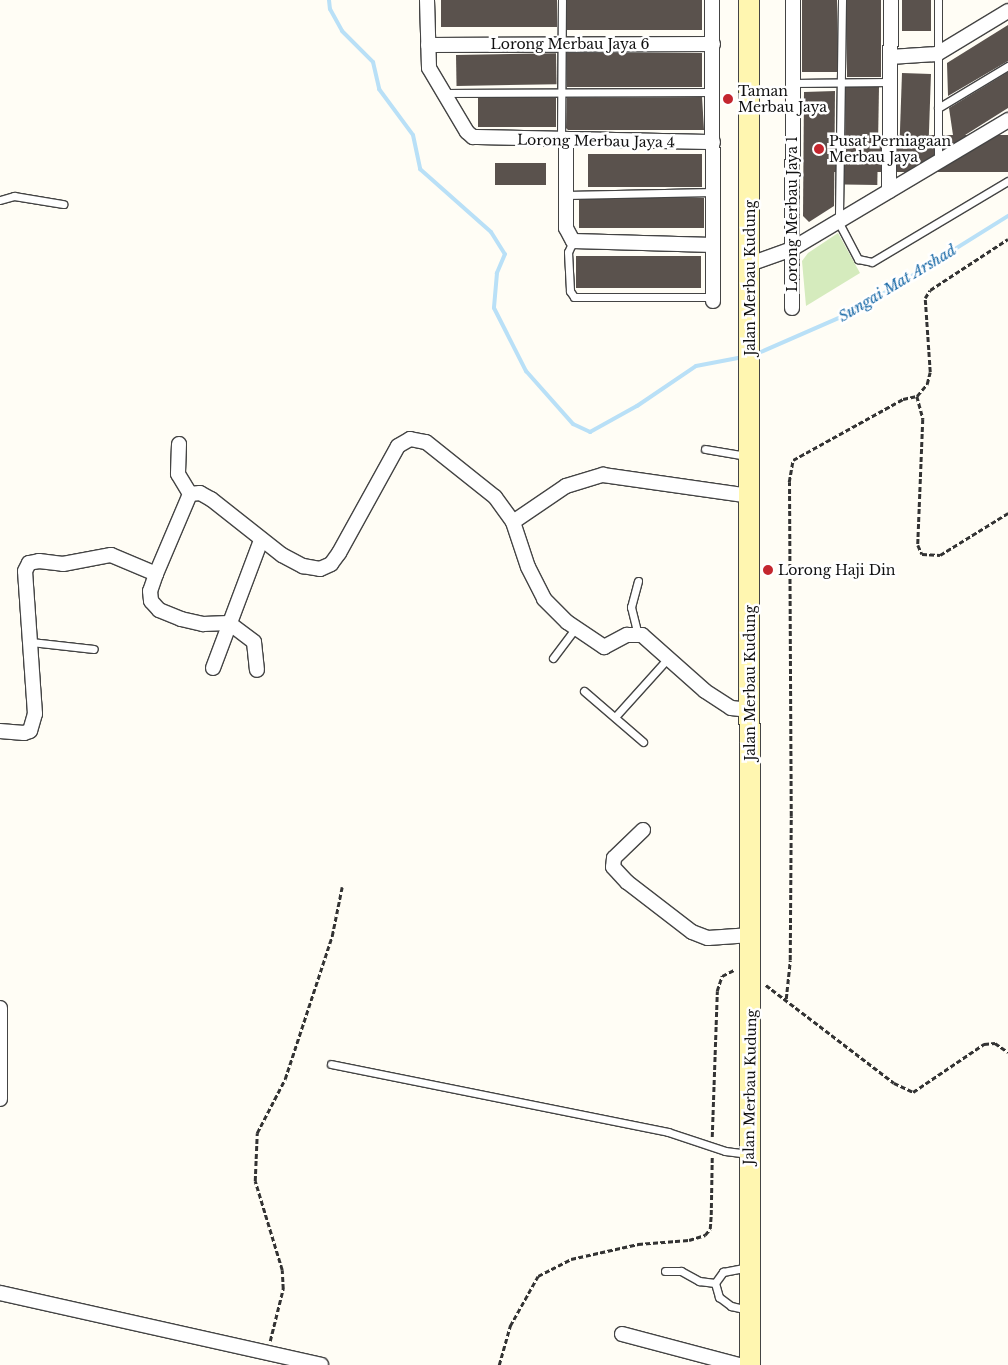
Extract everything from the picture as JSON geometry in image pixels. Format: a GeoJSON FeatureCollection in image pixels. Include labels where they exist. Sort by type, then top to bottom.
{"type":"FeatureCollection","features":[{"type":"Feature","properties":{"kind":"main road","name":"Jalan Merbau Kudung"},"geometry":{"type":"LineString","coordinates":[[749,0],[752,935],[750,1365]]}},
{"type":"Feature","properties":{"kind":"street"},"geometry":{"type":"LineString","coordinates":[[427,0],[429,68],[443,93]]}},
{"type":"Feature","properties":{"kind":"street"},"geometry":{"type":"LineString","coordinates":[[712,0],[713,299]]}},
{"type":"Feature","properties":{"kind":"street","name":"Lorong Merbau Jaya 1"},"geometry":{"type":"LineString","coordinates":[[792,308],[793,0]]}},
{"type":"Feature","properties":{"kind":"street"},"geometry":{"type":"LineString","coordinates":[[889,191],[890,0]]}},
{"type":"Feature","properties":{"kind":"street"},"geometry":{"type":"LineString","coordinates":[[890,57],[937,54],[1008,11]]}},
{"type":"Feature","properties":{"kind":"street","name":"Lorong Merbau Jaya 6"},"geometry":{"type":"LineString","coordinates":[[428,45],[562,42],[712,44]]}},
{"type":"Feature","properties":{"kind":"street","name":"Lorong Merbau Jaya 4"},"geometry":{"type":"LineString","coordinates":[[443,93],[467,132],[479,139],[713,142]]}},
{"type":"Feature","properties":{"kind":"street"},"geometry":{"type":"LineString","coordinates":[[750,264],[792,249],[839,223],[1008,120]]}},
{"type":"Feature","properties":{"kind":"street"},"geometry":{"type":"LineString","coordinates":[[564,140],[566,228],[573,241],[582,244],[713,244]]}},
{"type":"Feature","properties":{"kind":"street"},"geometry":{"type":"LineString","coordinates":[[190,494],[200,493],[211,499],[260,540],[303,566],[320,569],[331,564],[356,526],[398,446],[410,439],[426,442],[495,497],[513,522],[544,599],[575,629],[604,647],[626,635],[638,635],[653,643],[669,656],[705,691],[731,708],[750,710]]}},
{"type":"Feature","properties":{"kind":"street"},"geometry":{"type":"LineString","coordinates":[[179,444],[178,474],[190,494]]}},
{"type":"Feature","properties":{"kind":"street"},"geometry":{"type":"LineString","coordinates":[[513,522],[566,486],[603,476],[750,496]]}},
{"type":"Feature","properties":{"kind":"street"},"geometry":{"type":"LineString","coordinates":[[190,494],[156,574],[150,591],[151,601],[159,610],[203,624],[229,622],[254,642],[257,670]]}},
{"type":"Feature","properties":{"kind":"street"},"geometry":{"type":"LineString","coordinates":[[213,668],[260,540]]}},
{"type":"Feature","properties":{"kind":"street"},"geometry":{"type":"LineString","coordinates":[[0,731],[24,733],[33,726],[35,714],[25,572],[29,563],[39,561],[63,564],[111,555],[156,574]]}},
{"type":"Feature","properties":{"kind":"street"},"geometry":{"type":"LineString","coordinates":[[643,830],[614,858],[613,867],[646,899],[692,932],[708,938],[752,935]]}},
{"type":"Feature","properties":{"kind":"street"},"geometry":{"type":"LineString","coordinates":[[0,1008],[0,1099]]}},
{"type":"Feature","properties":{"kind":"street"},"geometry":{"type":"LineString","coordinates":[[0,1293],[267,1355],[321,1365]]}},
{"type":"Feature","properties":{"kind":"street"},"geometry":{"type":"LineString","coordinates":[[622,1334],[739,1365]]}},
{"type":"Feature","properties":{"kind":"lane"},"geometry":{"type":"LineString","coordinates":[[562,0],[564,140]]}},
{"type":"Feature","properties":{"kind":"lane"},"geometry":{"type":"LineString","coordinates":[[842,0],[839,223],[858,259],[872,262],[1008,181]]}},
{"type":"Feature","properties":{"kind":"lane"},"geometry":{"type":"LineString","coordinates":[[938,0],[938,162]]}},
{"type":"Feature","properties":{"kind":"lane"},"geometry":{"type":"LineString","coordinates":[[938,108],[1008,66]]}},
{"type":"Feature","properties":{"kind":"lane"},"geometry":{"type":"LineString","coordinates":[[793,83],[890,82]]}},
{"type":"Feature","properties":{"kind":"lane"},"geometry":{"type":"LineString","coordinates":[[443,93],[562,91],[713,92]]}},
{"type":"Feature","properties":{"kind":"lane"},"geometry":{"type":"LineString","coordinates":[[566,195],[713,192]]}},
{"type":"Feature","properties":{"kind":"lane"},"geometry":{"type":"LineString","coordinates":[[0,200],[14,196],[63,204]]}},
{"type":"Feature","properties":{"kind":"lane"},"geometry":{"type":"LineString","coordinates":[[573,241],[568,252],[570,291],[574,297],[713,299]]}},
{"type":"Feature","properties":{"kind":"lane"},"geometry":{"type":"LineString","coordinates":[[705,449],[750,456]]}},
{"type":"Feature","properties":{"kind":"lane"},"geometry":{"type":"LineString","coordinates":[[638,581],[631,607],[638,635]]}},
{"type":"Feature","properties":{"kind":"lane"},"geometry":{"type":"LineString","coordinates":[[553,658],[575,629]]}},
{"type":"Feature","properties":{"kind":"lane"},"geometry":{"type":"LineString","coordinates":[[31,642],[94,649]]}},
{"type":"Feature","properties":{"kind":"lane"},"geometry":{"type":"LineString","coordinates":[[615,717],[669,656]]}},
{"type":"Feature","properties":{"kind":"lane"},"geometry":{"type":"LineString","coordinates":[[584,691],[643,742]]}},
{"type":"Feature","properties":{"kind":"lane"},"geometry":{"type":"LineString","coordinates":[[331,1064],[613,1121],[712,1145],[725,1151],[750,1154]]}},
{"type":"Feature","properties":{"kind":"lane"},"geometry":{"type":"LineString","coordinates":[[715,1283],[723,1272],[750,1267]]}},
{"type":"Feature","properties":{"kind":"lane"},"geometry":{"type":"LineString","coordinates":[[665,1271],[681,1270],[698,1281],[715,1283]]}},
{"type":"Feature","properties":{"kind":"lane"},"geometry":{"type":"LineString","coordinates":[[715,1283],[719,1297],[731,1306],[750,1311]]}},
{"type":"Feature","properties":{"kind":"path"},"geometry":{"type":"LineString","coordinates":[[786,999],[791,835],[791,468],[793,460],[823,441],[903,399],[917,396],[927,384],[930,372],[925,298],[930,290],[1008,239]]}},
{"type":"Feature","properties":{"kind":"path"},"geometry":{"type":"LineString","coordinates":[[917,396],[923,419],[918,545],[922,554],[940,555],[1008,512]]}},
{"type":"Feature","properties":{"kind":"path"},"geometry":{"type":"LineString","coordinates":[[267,1355],[283,1289],[282,1270],[255,1181],[257,1133],[285,1079],[332,936],[342,887]]}},
{"type":"Feature","properties":{"kind":"path"},"geometry":{"type":"LineString","coordinates":[[499,1365],[510,1326],[538,1276],[571,1259],[638,1244],[689,1240],[705,1235],[710,1229],[717,991],[722,976],[751,971],[894,1083],[913,1092],[984,1044],[995,1042],[1008,1052]]}},
{"type":"Feature","properties":{"kind":"green space"},"geometry":{"type":"Polygon","coordinates":[[[838,233],[860,273],[806,306],[802,261],[808,253],[838,233]]]}},
{"type":"Feature","properties":{"kind":"building"},"geometry":{"type":"Polygon","coordinates":[[[441,0],[557,0],[557,27],[441,27],[441,0]]]}},
{"type":"Feature","properties":{"kind":"building"},"geometry":{"type":"Polygon","coordinates":[[[567,0],[702,0],[702,30],[567,30],[567,0]]]}},
{"type":"Feature","properties":{"kind":"building"},"geometry":{"type":"Polygon","coordinates":[[[802,0],[837,0],[837,72],[802,72],[802,0]]]}},
{"type":"Feature","properties":{"kind":"building"},"geometry":{"type":"Polygon","coordinates":[[[847,0],[881,0],[881,77],[847,77],[847,0]]]}},
{"type":"Feature","properties":{"kind":"building"},"geometry":{"type":"Polygon","coordinates":[[[902,0],[931,0],[931,31],[902,31],[902,0]]]}},
{"type":"Feature","properties":{"kind":"building"},"geometry":{"type":"Polygon","coordinates":[[[1008,25],[1008,61],[948,96],[947,63],[1008,25]]]}},
{"type":"Feature","properties":{"kind":"building"},"geometry":{"type":"Polygon","coordinates":[[[556,53],[557,84],[457,86],[456,55],[556,53]]]}},
{"type":"Feature","properties":{"kind":"building"},"geometry":{"type":"Polygon","coordinates":[[[567,53],[702,53],[702,87],[567,87],[567,53]]]}},
{"type":"Feature","properties":{"kind":"building"},"geometry":{"type":"Polygon","coordinates":[[[1008,72],[1008,108],[954,142],[949,108],[1008,72]]]}},
{"type":"Feature","properties":{"kind":"building"},"geometry":{"type":"Polygon","coordinates":[[[902,73],[931,74],[929,143],[900,142],[902,73]]]}},
{"type":"Feature","properties":{"kind":"building"},"geometry":{"type":"Polygon","coordinates":[[[846,86],[879,87],[877,185],[844,184],[846,86]]]}},
{"type":"Feature","properties":{"kind":"building","name":"Pusat Perniagaan Merbau Jaya"},"geometry":{"type":"Polygon","coordinates":[[[835,91],[834,206],[809,222],[803,216],[804,92],[835,91]]]}},
{"type":"Feature","properties":{"kind":"building"},"geometry":{"type":"Polygon","coordinates":[[[702,97],[704,130],[568,130],[566,128],[567,98],[702,97]]]}},
{"type":"Feature","properties":{"kind":"building"},"geometry":{"type":"Polygon","coordinates":[[[478,98],[556,98],[556,127],[478,127],[478,98]]]}},
{"type":"Feature","properties":{"kind":"building"},"geometry":{"type":"Polygon","coordinates":[[[824,135],[1008,135],[1008,172],[824,172],[824,135]]]}},
{"type":"Feature","properties":{"kind":"building"},"geometry":{"type":"Polygon","coordinates":[[[588,154],[702,154],[702,187],[588,187],[588,154]]]}},
{"type":"Feature","properties":{"kind":"building"},"geometry":{"type":"Polygon","coordinates":[[[495,163],[546,163],[546,185],[495,185],[495,163]]]}},
{"type":"Feature","properties":{"kind":"building"},"geometry":{"type":"Polygon","coordinates":[[[579,198],[704,198],[704,228],[579,228],[579,198]]]}},
{"type":"Feature","properties":{"kind":"building"},"geometry":{"type":"Polygon","coordinates":[[[576,256],[701,256],[701,288],[576,288],[576,256]]]}},
{"type":"Feature","properties":{"kind":"waterway","name":"Sungai Mat Arshad"},"geometry":{"type":"LineString","coordinates":[[329,0],[330,9],[342,31],[373,62],[379,89],[413,135],[420,169],[491,232],[505,254],[497,273],[494,308],[526,371],[573,424],[590,432],[637,406],[696,366],[743,357]]}},
{"type":"Feature","properties":{"kind":"waterway","name":"Sungai Mat Arshad"},"geometry":{"type":"LineString","coordinates":[[754,355],[857,310],[1008,216]]}},
{"type":"Feature","properties":{"kind":"place","name":"Taman Merbau Jaya"},"geometry":{"type":"Point","coordinates":[728,99]}},
{"type":"Feature","properties":{"kind":"place","name":"Pusat Perniagaan Merbau Jaya"},"geometry":{"type":"Point","coordinates":[819,149]}},
{"type":"Feature","properties":{"kind":"place","name":"Lorong Haji Din"},"geometry":{"type":"Point","coordinates":[768,570]}}]}
